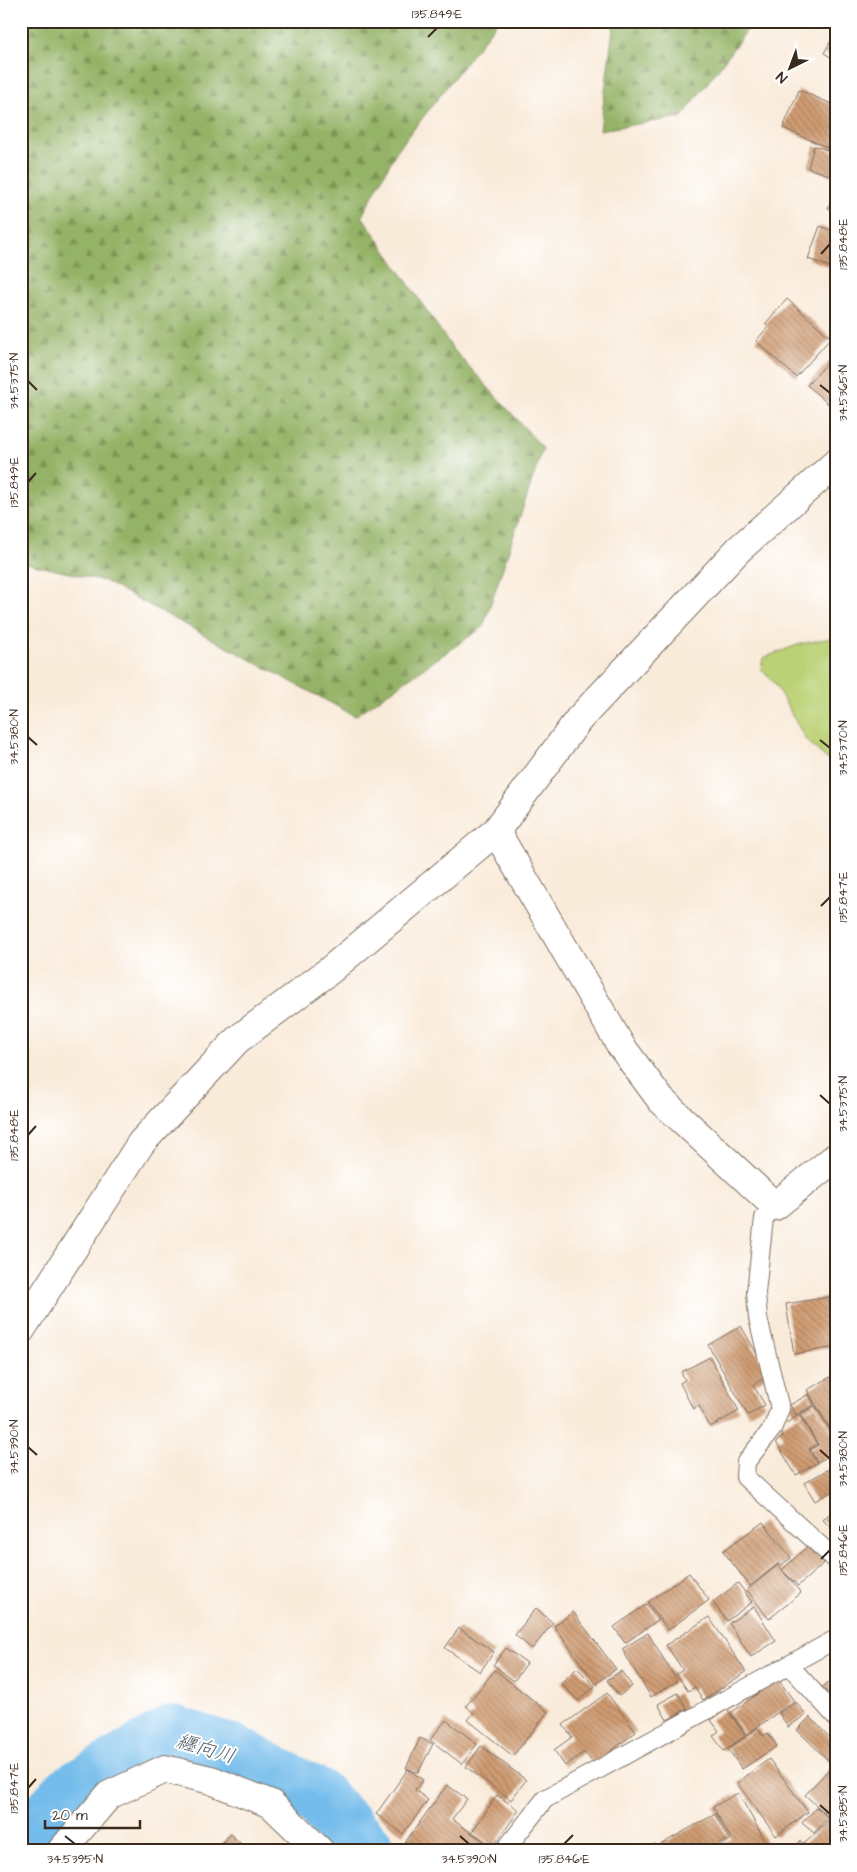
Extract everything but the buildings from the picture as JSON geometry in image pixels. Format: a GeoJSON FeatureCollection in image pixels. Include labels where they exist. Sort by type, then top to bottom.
{"type":"FeatureCollection","features":[{"type":"Feature","properties":{"kind":"street"},"geometry":{"type":"LineString","coordinates":[[21,1330],[141,1143],[237,1040],[329,971],[496,831],[579,719],[739,549],[836,463]]}},
{"type":"Feature","properties":{"kind":"street"},"geometry":{"type":"LineString","coordinates":[[496,831],[621,1046],[661,1100],[775,1206],[836,1157]]}},
{"type":"Feature","properties":{"kind":"street"},"geometry":{"type":"LineString","coordinates":[[61,1851],[109,1796],[165,1769],[211,1780],[271,1804],[320,1851]]}},
{"type":"Feature","properties":{"kind":"lane"},"geometry":{"type":"LineString","coordinates":[[775,1206],[764,1218],[756,1293],[758,1318],[780,1409],[772,1429],[746,1462],[745,1477],[836,1560]]}},
{"type":"Feature","properties":{"kind":"lane"},"geometry":{"type":"LineString","coordinates":[[504,1851],[545,1799],[836,1639]]}},
{"type":"Feature","properties":{"kind":"lane"},"geometry":{"type":"LineString","coordinates":[[789,1665],[836,1717]]}},
{"type":"Feature","properties":{"kind":"green space"},"geometry":{"type":"Polygon","coordinates":[[[21,21],[498,21],[396,152],[362,216],[453,349],[543,448],[483,627],[355,716],[104,581],[21,562],[21,21]]]}},
{"type":"Feature","properties":{"kind":"green space"},"geometry":{"type":"Polygon","coordinates":[[[614,21],[754,21],[682,117],[600,130],[614,21]]]}},
{"type":"Feature","properties":{"kind":"green space"},"geometry":{"type":"Polygon","coordinates":[[[836,637],[836,767],[806,740],[775,684],[761,669],[763,658],[800,644],[836,637]]]}},
{"type":"Feature","properties":{"kind":"waterway","name":"纒向川"},"geometry":{"type":"LineString","coordinates":[[21,1847],[71,1793],[173,1734],[234,1754],[317,1797],[367,1851]]}}]}
